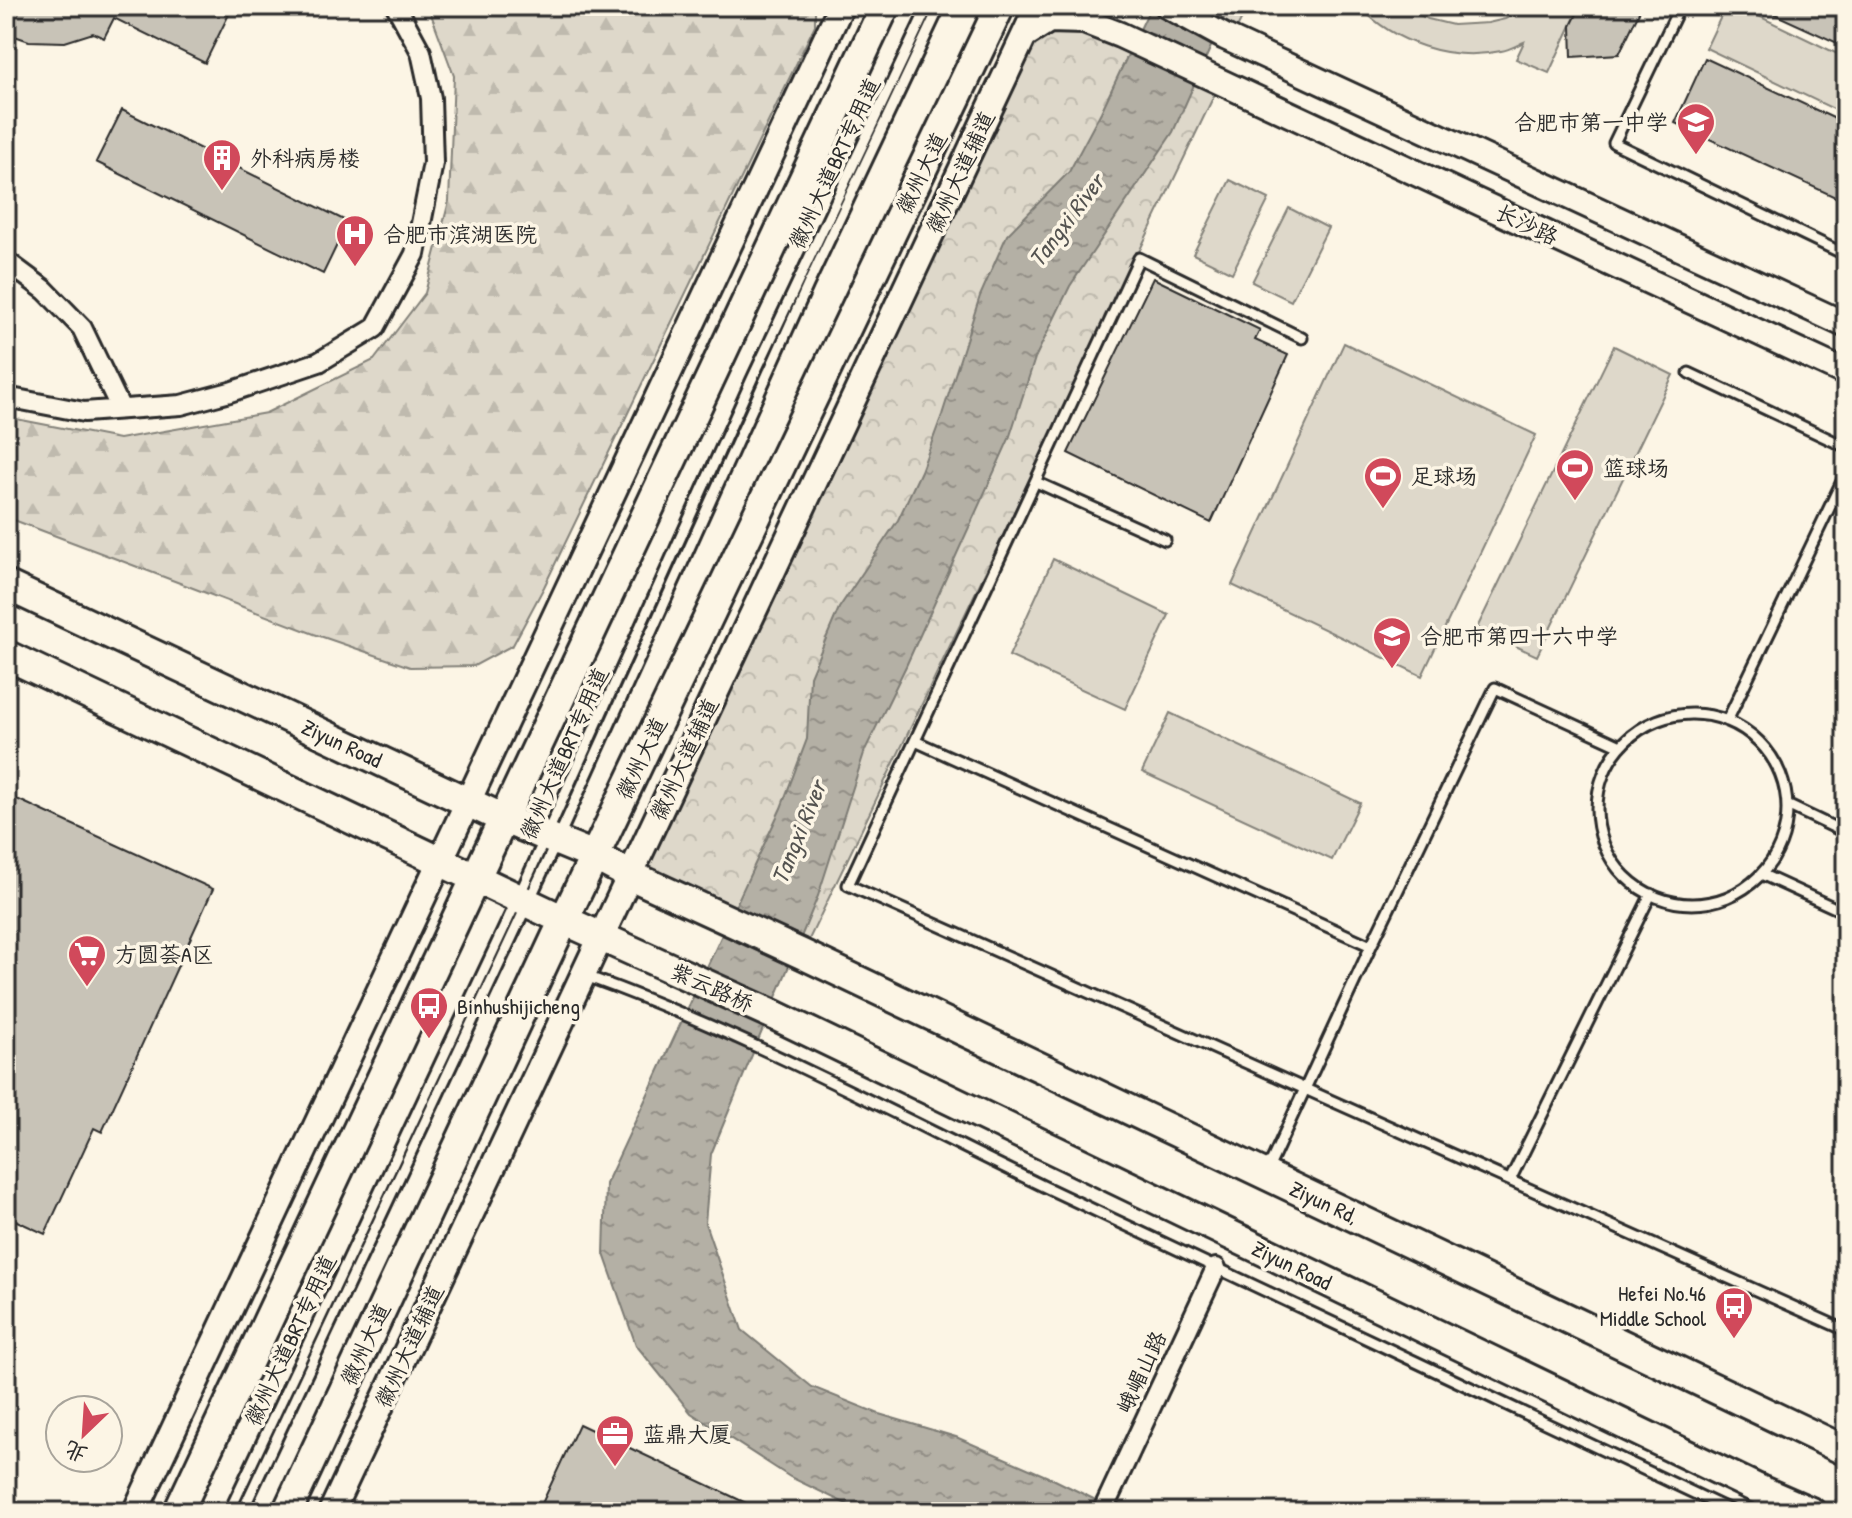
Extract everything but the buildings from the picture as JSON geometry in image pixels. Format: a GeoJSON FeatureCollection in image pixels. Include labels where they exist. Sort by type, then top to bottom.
{"type":"FeatureCollection","features":[{"type":"Feature","properties":{"kind":"main road"},"geometry":{"type":"LineString","coordinates":[[178,1512],[885,6]]}},
{"type":"Feature","properties":{"kind":"main road","name":"徽州大道"},"geometry":{"type":"LineString","coordinates":[[287,1512],[594,856],[1000,6]]}},
{"type":"Feature","properties":{"kind":"main road","name":"Ziyun Road"},"geometry":{"type":"LineString","coordinates":[[6,585],[468,803],[594,856],[802,954]]}},
{"type":"Feature","properties":{"kind":"main road"},"geometry":{"type":"LineString","coordinates":[[6,655],[601,937]]}},
{"type":"Feature","properties":{"kind":"main road","name":"紫云路桥"},"geometry":{"type":"LineString","coordinates":[[601,937],[774,1015]]}},
{"type":"Feature","properties":{"kind":"main road","name":"Ziyun Rd,"},"geometry":{"type":"LineString","coordinates":[[802,954],[1846,1451]]}},
{"type":"Feature","properties":{"kind":"main road","name":"Ziyun Road"},"geometry":{"type":"LineString","coordinates":[[774,1015],[1811,1512]]}},
{"type":"Feature","properties":{"kind":"street"},"geometry":{"type":"LineString","coordinates":[[6,397],[84,412],[181,405],[319,362],[375,328],[415,254],[433,163],[431,98],[421,52],[396,6]]}},
{"type":"Feature","properties":{"kind":"street"},"geometry":{"type":"LineString","coordinates":[[135,1512],[841,6]]}},
{"type":"Feature","properties":{"kind":"street","name":"徽州大道辅道"},"geometry":{"type":"LineString","coordinates":[[331,1512],[1038,6]]}},
{"type":"Feature","properties":{"kind":"street","name":"长沙路"},"geometry":{"type":"LineString","coordinates":[[1168,6],[1225,37],[1846,325]]}},
{"type":"Feature","properties":{"kind":"street","name":"长沙路"},"geometry":{"type":"LineString","coordinates":[[1025,35],[1049,20],[1084,21],[1120,35],[1846,373]]}},
{"type":"Feature","properties":{"kind":"street"},"geometry":{"type":"LineString","coordinates":[[6,261],[45,290],[82,328],[121,409]]}},
{"type":"Feature","properties":{"kind":"street","name":"峨嵋山路"},"geometry":{"type":"LineString","coordinates":[[1106,1504],[1216,1268]]}},
{"type":"Feature","properties":{"kind":"lane","name":"徽州大道BRT专用道"},"geometry":{"type":"LineString","coordinates":[[552,839],[746,393],[928,6]]}},
{"type":"Feature","properties":{"kind":"lane","name":"徽州大道BRT专用道"},"geometry":{"type":"LineString","coordinates":[[229,1512],[552,839],[940,6]]}},
{"type":"Feature","properties":{"kind":"lane"},"geometry":{"type":"LineString","coordinates":[[1680,6],[1614,143],[1846,255]]}},
{"type":"Feature","properties":{"kind":"lane"},"geometry":{"type":"LineString","coordinates":[[1302,338],[1139,258],[848,885],[1843,1329],[1846,1323]]}},
{"type":"Feature","properties":{"kind":"lane"},"geometry":{"type":"LineString","coordinates":[[1689,373],[1846,447]]}},
{"type":"Feature","properties":{"kind":"lane"},"geometry":{"type":"LineString","coordinates":[[1727,721],[1846,473]]}},
{"type":"Feature","properties":{"kind":"lane"},"geometry":{"type":"LineString","coordinates":[[1036,482],[1165,540]]}},
{"type":"Feature","properties":{"kind":"lane"},"geometry":{"type":"LineString","coordinates":[[1265,1174],[1495,688],[1621,746]]}},
{"type":"Feature","properties":{"kind":"lane"},"geometry":{"type":"LineString","coordinates":[[1696,714],[1727,721],[1740,727],[1763,746],[1780,774],[1787,805],[1782,837],[1761,874],[1744,888],[1714,900],[1682,903],[1651,894],[1625,875],[1607,851],[1598,822],[1598,792],[1608,763],[1626,739],[1652,722],[1696,714]]}},
{"type":"Feature","properties":{"kind":"lane"},"geometry":{"type":"LineString","coordinates":[[915,741],[1371,946]]}},
{"type":"Feature","properties":{"kind":"lane"},"geometry":{"type":"LineString","coordinates":[[1787,805],[1846,833]]}},
{"type":"Feature","properties":{"kind":"lane"},"geometry":{"type":"LineString","coordinates":[[1761,874],[1846,913]]}},
{"type":"Feature","properties":{"kind":"lane"},"geometry":{"type":"LineString","coordinates":[[1510,1180],[1651,894]]}},
{"type":"Feature","properties":{"kind":"lane","name":"徽州大道BRT专用道"},"geometry":{"type":"LineString","coordinates":[[242,1512],[523,900]]}},
{"type":"Feature","properties":{"kind":"lane"},"geometry":{"type":"LineString","coordinates":[[583,974],[677,1010],[790,1062],[1216,1268],[1734,1512]]}},
{"type":"Feature","properties":{"kind":"green space"},"geometry":{"type":"Polygon","coordinates":[[[428,6],[815,6],[815,25],[544,587],[513,645],[474,666],[410,667],[314,634],[6,517],[6,417],[119,439],[266,413],[374,360],[425,293],[449,201],[454,76],[428,6]]]}},
{"type":"Feature","properties":{"kind":"green space"},"geometry":{"type":"Polygon","coordinates":[[[1168,6],[1248,6],[1232,39],[1168,6]]]}},
{"type":"Feature","properties":{"kind":"green space"},"geometry":{"type":"Polygon","coordinates":[[[1359,6],[1401,6],[1428,19],[1453,25],[1505,19],[1531,6],[1580,6],[1549,73],[1516,59],[1524,42],[1482,54],[1443,51],[1389,30],[1359,6]]]}},
{"type":"Feature","properties":{"kind":"green space"},"geometry":{"type":"Polygon","coordinates":[[[1726,6],[1738,6],[1846,58],[1846,115],[1706,48],[1726,6]]]}},
{"type":"Feature","properties":{"kind":"green space"},"geometry":{"type":"Polygon","coordinates":[[[1049,20],[1221,81],[802,954],[630,875],[1025,35],[1049,20]]]}},
{"type":"Feature","properties":{"kind":"green space"},"geometry":{"type":"Polygon","coordinates":[[[1230,180],[1269,199],[1232,273],[1193,254],[1230,180]]]}},
{"type":"Feature","properties":{"kind":"green space"},"geometry":{"type":"Polygon","coordinates":[[[1289,208],[1328,228],[1291,301],[1252,282],[1289,208]]]}},
{"type":"Feature","properties":{"kind":"green space","name":"足球场"},"geometry":{"type":"Polygon","coordinates":[[[1344,343],[1536,435],[1422,676],[1232,585],[1344,343]]]}},
{"type":"Feature","properties":{"kind":"green space","name":"篮球场"},"geometry":{"type":"Polygon","coordinates":[[[1614,346],[1673,375],[1537,656],[1477,628],[1614,346]]]}},
{"type":"Feature","properties":{"kind":"green space"},"geometry":{"type":"Polygon","coordinates":[[[1053,559],[1169,615],[1125,709],[1009,656],[1053,559]]]}},
{"type":"Feature","properties":{"kind":"green space"},"geometry":{"type":"Polygon","coordinates":[[[1170,713],[1360,803],[1332,860],[1142,772],[1170,713]]]}},
{"type":"Feature","properties":{"kind":"water","name":"Tangxi River"},"geometry":{"type":"Polygon","coordinates":[[[1151,6],[1229,6],[1173,132],[1070,286],[1035,358],[1009,439],[865,750],[818,896],[711,1154],[705,1223],[742,1330],[812,1387],[879,1414],[956,1437],[1120,1512],[863,1512],[790,1477],[691,1413],[636,1345],[604,1254],[606,1184],[781,808],[807,739],[810,676],[839,608],[898,520],[921,471],[980,296],[1007,235],[1069,172],[1151,6]]]}},
{"type":"Feature","properties":{"kind":"place","name":"合肥市第一中学"},"geometry":{"type":"Point","coordinates":[1696,156]}},
{"type":"Feature","properties":{"kind":"place","name":"外科病房楼"},"geometry":{"type":"Point","coordinates":[222,192]}},
{"type":"Feature","properties":{"kind":"place","name":"合肥市滨湖医院"},"geometry":{"type":"Point","coordinates":[355,268]}},
{"type":"Feature","properties":{"kind":"place","name":"篮球场"},"geometry":{"type":"Point","coordinates":[1575,502]}},
{"type":"Feature","properties":{"kind":"place","name":"足球场"},"geometry":{"type":"Point","coordinates":[1383,510]}},
{"type":"Feature","properties":{"kind":"place","name":"合肥市第四十六中学"},"geometry":{"type":"Point","coordinates":[1392,670]}},
{"type":"Feature","properties":{"kind":"place","name":"方圆荟A区"},"geometry":{"type":"Point","coordinates":[87,988]}},
{"type":"Feature","properties":{"kind":"place","name":"Binhushijicheng"},"geometry":{"type":"Point","coordinates":[429,1040]}},
{"type":"Feature","properties":{"kind":"place","name":"Hefei No.46 Middle School"},"geometry":{"type":"Point","coordinates":[1734,1340]}},
{"type":"Feature","properties":{"kind":"place","name":"蓝鼎大厦"},"geometry":{"type":"Point","coordinates":[615,1468]}}]}
